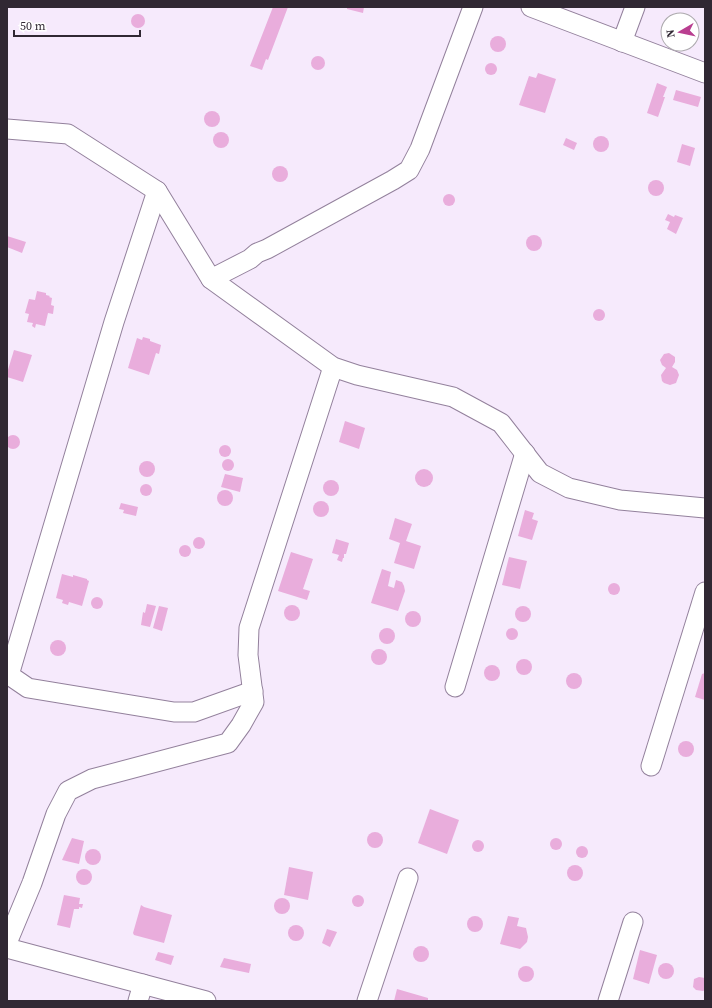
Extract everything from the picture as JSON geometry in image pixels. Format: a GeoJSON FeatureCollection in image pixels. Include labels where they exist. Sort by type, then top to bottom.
{"type":"FeatureCollection","features":[{"type":"Feature","properties":{"kind":"street"},"geometry":{"type":"LineString","coordinates":[[211,279],[250,259],[257,253],[409,170],[420,149],[473,7]]}},
{"type":"Feature","properties":{"kind":"street"},"geometry":{"type":"LineString","coordinates":[[531,7],[705,73]]}},
{"type":"Feature","properties":{"kind":"street"},"geometry":{"type":"LineString","coordinates":[[622,42],[635,7]]}},
{"type":"Feature","properties":{"kind":"street"},"geometry":{"type":"LineString","coordinates":[[7,129],[68,134],[157,191],[211,279],[333,367],[357,375],[453,397],[501,423],[540,473],[576,490],[620,500],[705,508]]}},
{"type":"Feature","properties":{"kind":"street"},"geometry":{"type":"LineString","coordinates":[[157,191],[114,322],[9,675],[28,688],[174,712],[194,712],[253,691]]}},
{"type":"Feature","properties":{"kind":"street"},"geometry":{"type":"LineString","coordinates":[[7,943],[32,883],[56,814],[68,791],[92,779],[228,743],[241,725],[254,702],[248,655],[250,628],[333,367]]}},
{"type":"Feature","properties":{"kind":"street"},"geometry":{"type":"LineString","coordinates":[[455,687],[525,453]]}},
{"type":"Feature","properties":{"kind":"street"},"geometry":{"type":"LineString","coordinates":[[651,766],[705,592]]}},
{"type":"Feature","properties":{"kind":"street"},"geometry":{"type":"LineString","coordinates":[[367,1001],[408,878]]}},
{"type":"Feature","properties":{"kind":"street"},"geometry":{"type":"LineString","coordinates":[[608,1001],[633,922]]}},
{"type":"Feature","properties":{"kind":"street"},"geometry":{"type":"LineString","coordinates":[[7,948],[140,993],[206,1001]]}},
{"type":"Feature","properties":{"kind":"building"},"geometry":{"type":"Polygon","coordinates":[[[273,7],[288,7],[268,60],[266,59],[262,70],[250,66],[273,7]]]}},
{"type":"Feature","properties":{"kind":"building"},"geometry":{"type":"Polygon","coordinates":[[[347,7],[364,7],[363,13],[347,9],[347,7]]]}},
{"type":"Feature","properties":{"kind":"building"},"geometry":{"type":"Polygon","coordinates":[[[135,14],[141,14],[145,18],[145,24],[141,28],[135,28],[131,24],[131,18],[135,14]]]}},
{"type":"Feature","properties":{"kind":"building"},"geometry":{"type":"Polygon","coordinates":[[[498,36],[505,41],[506,44],[501,51],[498,52],[491,47],[490,44],[495,37],[498,36]]]}},
{"type":"Feature","properties":{"kind":"building"},"geometry":{"type":"Polygon","coordinates":[[[318,56],[323,58],[325,63],[323,68],[318,70],[313,68],[311,63],[313,58],[318,56]]]}},
{"type":"Feature","properties":{"kind":"building"},"geometry":{"type":"Polygon","coordinates":[[[489,63],[493,63],[497,69],[493,75],[489,75],[485,71],[485,67],[489,63]]]}},
{"type":"Feature","properties":{"kind":"building"},"geometry":{"type":"Polygon","coordinates":[[[538,73],[556,79],[545,113],[519,105],[529,76],[536,78],[538,73]]]}},
{"type":"Feature","properties":{"kind":"building"},"geometry":{"type":"Polygon","coordinates":[[[657,83],[667,87],[658,117],[647,113],[657,83]]]}},
{"type":"Feature","properties":{"kind":"building"},"geometry":{"type":"Polygon","coordinates":[[[676,90],[701,97],[698,107],[673,100],[676,90]]]}},
{"type":"Feature","properties":{"kind":"building"},"geometry":{"type":"Polygon","coordinates":[[[212,111],[218,113],[220,119],[218,125],[212,127],[206,125],[204,119],[206,113],[212,111]]]}},
{"type":"Feature","properties":{"kind":"building"},"geometry":{"type":"Polygon","coordinates":[[[221,132],[227,134],[229,140],[227,146],[221,148],[215,146],[213,140],[215,134],[221,132]]]}},
{"type":"Feature","properties":{"kind":"building"},"geometry":{"type":"Polygon","coordinates":[[[601,136],[608,141],[609,144],[604,151],[601,152],[594,147],[593,144],[598,137],[601,136]]]}},
{"type":"Feature","properties":{"kind":"building"},"geometry":{"type":"Polygon","coordinates":[[[566,138],[577,143],[574,150],[563,145],[566,138]]]}},
{"type":"Feature","properties":{"kind":"building"},"geometry":{"type":"Polygon","coordinates":[[[682,144],[695,148],[690,166],[677,162],[682,144]]]}},
{"type":"Feature","properties":{"kind":"building"},"geometry":{"type":"Polygon","coordinates":[[[280,166],[286,168],[288,174],[286,180],[280,182],[274,180],[272,174],[274,168],[280,166]]]}},
{"type":"Feature","properties":{"kind":"building"},"geometry":{"type":"Polygon","coordinates":[[[656,180],[663,185],[664,188],[659,195],[656,196],[649,191],[648,188],[653,181],[656,180]]]}},
{"type":"Feature","properties":{"kind":"building"},"geometry":{"type":"Polygon","coordinates":[[[447,194],[451,194],[455,200],[451,206],[447,206],[443,202],[443,198],[447,194]]]}},
{"type":"Feature","properties":{"kind":"building"},"geometry":{"type":"Polygon","coordinates":[[[668,214],[674,217],[675,215],[683,218],[676,234],[667,229],[670,222],[665,220],[668,214]]]}},
{"type":"Feature","properties":{"kind":"building"},"geometry":{"type":"Polygon","coordinates":[[[534,235],[541,240],[542,243],[537,250],[534,251],[527,246],[526,243],[531,236],[534,235]]]}},
{"type":"Feature","properties":{"kind":"building"},"geometry":{"type":"Polygon","coordinates":[[[7,236],[26,242],[22,253],[7,247],[7,236]]]}},
{"type":"Feature","properties":{"kind":"building"},"geometry":{"type":"Polygon","coordinates":[[[37,291],[46,293],[46,295],[50,296],[49,297],[52,298],[51,305],[54,306],[53,314],[48,313],[45,326],[36,324],[35,328],[32,326],[33,323],[27,322],[29,314],[25,313],[29,299],[35,300],[37,291]]]}},
{"type":"Feature","properties":{"kind":"building"},"geometry":{"type":"Polygon","coordinates":[[[597,309],[601,309],[605,315],[601,321],[597,321],[593,317],[593,313],[597,309]]]}},
{"type":"Feature","properties":{"kind":"building"},"geometry":{"type":"Polygon","coordinates":[[[143,337],[161,345],[159,354],[156,353],[149,375],[128,368],[137,338],[142,340],[143,337]]]}},
{"type":"Feature","properties":{"kind":"building"},"geometry":{"type":"Polygon","coordinates":[[[14,350],[32,355],[23,382],[7,377],[14,350]]]}},
{"type":"Feature","properties":{"kind":"building"},"geometry":{"type":"Polygon","coordinates":[[[669,353],[675,357],[675,362],[672,367],[677,370],[679,375],[676,383],[670,385],[662,381],[661,375],[666,368],[662,365],[660,360],[664,354],[669,353]]]}},
{"type":"Feature","properties":{"kind":"building"},"geometry":{"type":"Polygon","coordinates":[[[345,421],[365,428],[359,449],[339,442],[345,421]]]}},
{"type":"Feature","properties":{"kind":"building"},"geometry":{"type":"Polygon","coordinates":[[[10,435],[16,435],[20,439],[20,445],[16,449],[10,449],[6,445],[6,439],[10,435]]]}},
{"type":"Feature","properties":{"kind":"building"},"geometry":{"type":"Polygon","coordinates":[[[223,445],[227,445],[231,451],[227,457],[223,457],[219,453],[219,449],[223,445]]]}},
{"type":"Feature","properties":{"kind":"building"},"geometry":{"type":"Polygon","coordinates":[[[230,459],[233,460],[233,470],[226,471],[223,470],[222,463],[223,460],[230,459]]]}},
{"type":"Feature","properties":{"kind":"building"},"geometry":{"type":"Polygon","coordinates":[[[147,461],[153,463],[155,469],[153,475],[147,477],[141,475],[139,469],[141,463],[147,461]]]}},
{"type":"Feature","properties":{"kind":"building"},"geometry":{"type":"Polygon","coordinates":[[[420,469],[428,469],[433,474],[431,485],[428,487],[420,487],[415,482],[415,474],[420,469]]]}},
{"type":"Feature","properties":{"kind":"building"},"geometry":{"type":"Polygon","coordinates":[[[225,474],[243,478],[240,492],[221,487],[225,474]]]}},
{"type":"Feature","properties":{"kind":"building"},"geometry":{"type":"Polygon","coordinates":[[[331,480],[337,482],[339,488],[337,494],[331,496],[325,494],[323,488],[325,482],[331,480]]]}},
{"type":"Feature","properties":{"kind":"building"},"geometry":{"type":"Polygon","coordinates":[[[144,484],[148,484],[152,490],[148,496],[144,496],[140,492],[140,488],[144,484]]]}},
{"type":"Feature","properties":{"kind":"building"},"geometry":{"type":"Polygon","coordinates":[[[225,490],[231,492],[233,498],[231,504],[225,506],[219,504],[217,498],[219,492],[225,490]]]}},
{"type":"Feature","properties":{"kind":"building"},"geometry":{"type":"Polygon","coordinates":[[[321,501],[327,503],[329,509],[327,515],[321,517],[315,515],[313,509],[315,503],[321,501]]]}},
{"type":"Feature","properties":{"kind":"building"},"geometry":{"type":"Polygon","coordinates":[[[121,503],[138,507],[136,516],[123,513],[124,510],[119,509],[121,503]]]}},
{"type":"Feature","properties":{"kind":"building"},"geometry":{"type":"Polygon","coordinates":[[[525,510],[534,513],[532,519],[538,521],[532,540],[518,536],[525,510]]]}},
{"type":"Feature","properties":{"kind":"building"},"geometry":{"type":"Polygon","coordinates":[[[395,518],[412,524],[406,541],[421,546],[414,569],[394,563],[400,543],[389,539],[395,518]]]}},
{"type":"Feature","properties":{"kind":"building"},"geometry":{"type":"Polygon","coordinates":[[[197,537],[201,537],[205,543],[201,549],[197,549],[193,545],[193,541],[197,537]]]}},
{"type":"Feature","properties":{"kind":"building"},"geometry":{"type":"Polygon","coordinates":[[[336,539],[349,543],[342,562],[337,560],[339,555],[332,553],[336,539]]]}},
{"type":"Feature","properties":{"kind":"building"},"geometry":{"type":"Polygon","coordinates":[[[183,545],[187,545],[191,551],[187,557],[183,557],[179,553],[179,549],[183,545]]]}},
{"type":"Feature","properties":{"kind":"building"},"geometry":{"type":"Polygon","coordinates":[[[291,552],[313,559],[303,589],[310,591],[307,600],[278,591],[291,552]]]}},
{"type":"Feature","properties":{"kind":"building"},"geometry":{"type":"Polygon","coordinates":[[[509,557],[527,561],[520,589],[502,585],[509,557]]]}},
{"type":"Feature","properties":{"kind":"building"},"geometry":{"type":"Polygon","coordinates":[[[382,569],[391,572],[388,586],[394,588],[396,580],[402,582],[404,586],[405,591],[398,611],[371,603],[382,569]]]}},
{"type":"Feature","properties":{"kind":"building"},"geometry":{"type":"Polygon","coordinates":[[[62,574],[73,577],[73,575],[89,581],[82,606],[69,602],[68,605],[62,603],[63,600],[56,598],[62,574]]]}},
{"type":"Feature","properties":{"kind":"building"},"geometry":{"type":"Polygon","coordinates":[[[612,583],[616,583],[620,589],[616,595],[612,595],[608,591],[608,587],[612,583]]]}},
{"type":"Feature","properties":{"kind":"building"},"geometry":{"type":"Polygon","coordinates":[[[95,597],[99,597],[103,603],[99,609],[95,609],[91,605],[91,601],[95,597]]]}},
{"type":"Feature","properties":{"kind":"building"},"geometry":{"type":"Polygon","coordinates":[[[147,604],[156,606],[150,627],[141,625],[143,612],[145,613],[147,604]]]}},
{"type":"Feature","properties":{"kind":"building"},"geometry":{"type":"Polygon","coordinates":[[[292,605],[299,610],[300,613],[295,620],[292,621],[285,616],[284,613],[289,606],[292,605]]]}},
{"type":"Feature","properties":{"kind":"building"},"geometry":{"type":"Polygon","coordinates":[[[159,606],[168,608],[162,631],[153,628],[159,606]]]}},
{"type":"Feature","properties":{"kind":"building"},"geometry":{"type":"Polygon","coordinates":[[[523,606],[530,611],[531,614],[526,621],[523,622],[516,617],[515,614],[520,607],[523,606]]]}},
{"type":"Feature","properties":{"kind":"building"},"geometry":{"type":"Polygon","coordinates":[[[413,611],[420,616],[421,619],[416,626],[413,627],[406,622],[405,619],[410,612],[413,611]]]}},
{"type":"Feature","properties":{"kind":"building"},"geometry":{"type":"Polygon","coordinates":[[[387,628],[394,633],[395,636],[390,643],[387,644],[380,639],[379,636],[384,629],[387,628]]]}},
{"type":"Feature","properties":{"kind":"building"},"geometry":{"type":"Polygon","coordinates":[[[510,628],[514,628],[518,634],[514,640],[510,640],[506,636],[506,632],[510,628]]]}},
{"type":"Feature","properties":{"kind":"building"},"geometry":{"type":"Polygon","coordinates":[[[58,640],[64,642],[66,648],[64,654],[58,656],[52,654],[50,648],[52,642],[58,640]]]}},
{"type":"Feature","properties":{"kind":"building"},"geometry":{"type":"Polygon","coordinates":[[[379,649],[386,654],[387,657],[382,664],[379,665],[372,660],[371,657],[376,650],[379,649]]]}},
{"type":"Feature","properties":{"kind":"building"},"geometry":{"type":"Polygon","coordinates":[[[524,659],[531,664],[532,667],[527,674],[524,675],[517,670],[516,667],[521,660],[524,659]]]}},
{"type":"Feature","properties":{"kind":"building"},"geometry":{"type":"Polygon","coordinates":[[[492,665],[499,670],[500,673],[495,680],[492,681],[485,676],[484,673],[489,666],[492,665]]]}},
{"type":"Feature","properties":{"kind":"building"},"geometry":{"type":"Polygon","coordinates":[[[574,673],[581,678],[582,681],[577,688],[574,689],[567,684],[566,681],[571,674],[574,673]]]}},
{"type":"Feature","properties":{"kind":"building"},"geometry":{"type":"Polygon","coordinates":[[[705,673],[705,700],[695,697],[702,674],[705,673]]]}},
{"type":"Feature","properties":{"kind":"building"},"geometry":{"type":"Polygon","coordinates":[[[686,741],[693,746],[694,749],[689,756],[686,757],[679,752],[678,749],[683,742],[686,741]]]}},
{"type":"Feature","properties":{"kind":"building"},"geometry":{"type":"Polygon","coordinates":[[[430,809],[459,820],[447,854],[418,843],[430,809]]]}},
{"type":"Feature","properties":{"kind":"building"},"geometry":{"type":"Polygon","coordinates":[[[375,832],[382,837],[383,840],[378,847],[375,848],[368,843],[367,840],[372,833],[375,832]]]}},
{"type":"Feature","properties":{"kind":"building"},"geometry":{"type":"Polygon","coordinates":[[[72,838],[84,841],[79,864],[62,860],[72,838]]]}},
{"type":"Feature","properties":{"kind":"building"},"geometry":{"type":"Polygon","coordinates":[[[554,838],[558,838],[562,844],[558,850],[554,850],[550,846],[550,842],[554,838]]]}},
{"type":"Feature","properties":{"kind":"building"},"geometry":{"type":"Polygon","coordinates":[[[476,840],[480,840],[484,846],[480,852],[476,852],[472,848],[472,844],[476,840]]]}},
{"type":"Feature","properties":{"kind":"building"},"geometry":{"type":"Polygon","coordinates":[[[580,846],[584,846],[588,852],[584,858],[580,858],[576,854],[576,850],[580,846]]]}},
{"type":"Feature","properties":{"kind":"building"},"geometry":{"type":"Polygon","coordinates":[[[93,849],[100,854],[101,857],[96,864],[93,865],[86,860],[85,857],[90,850],[93,849]]]}},
{"type":"Feature","properties":{"kind":"building"},"geometry":{"type":"Polygon","coordinates":[[[575,865],[582,870],[583,873],[578,880],[575,881],[568,876],[567,873],[572,866],[575,865]]]}},
{"type":"Feature","properties":{"kind":"building"},"geometry":{"type":"Polygon","coordinates":[[[289,867],[313,872],[308,900],[284,895],[289,867]]]}},
{"type":"Feature","properties":{"kind":"building"},"geometry":{"type":"Polygon","coordinates":[[[84,869],[91,874],[92,877],[87,884],[84,885],[77,880],[76,877],[81,870],[84,869]]]}},
{"type":"Feature","properties":{"kind":"building"},"geometry":{"type":"Polygon","coordinates":[[[64,895],[80,898],[79,904],[83,904],[82,908],[79,907],[79,909],[74,909],[70,928],[57,925],[64,895]]]}},
{"type":"Feature","properties":{"kind":"building"},"geometry":{"type":"Polygon","coordinates":[[[356,895],[360,895],[364,901],[360,907],[356,907],[352,903],[352,899],[356,895]]]}},
{"type":"Feature","properties":{"kind":"building"},"geometry":{"type":"Polygon","coordinates":[[[282,898],[289,903],[290,906],[285,913],[282,914],[275,909],[274,906],[279,899],[282,898]]]}},
{"type":"Feature","properties":{"kind":"building"},"geometry":{"type":"Polygon","coordinates":[[[141,905],[172,915],[164,943],[134,935],[133,933],[141,905]]]}},
{"type":"Feature","properties":{"kind":"building"},"geometry":{"type":"Polygon","coordinates":[[[475,916],[482,921],[483,924],[478,931],[475,932],[468,927],[467,924],[472,917],[475,916]]]}},
{"type":"Feature","properties":{"kind":"building"},"geometry":{"type":"Polygon","coordinates":[[[508,916],[519,918],[517,926],[526,928],[528,937],[527,942],[520,949],[500,944],[508,916]]]}},
{"type":"Feature","properties":{"kind":"building"},"geometry":{"type":"Polygon","coordinates":[[[296,925],[303,930],[304,933],[299,940],[296,941],[289,936],[288,933],[293,926],[296,925]]]}},
{"type":"Feature","properties":{"kind":"building"},"geometry":{"type":"Polygon","coordinates":[[[327,929],[337,932],[330,947],[322,943],[327,929]]]}},
{"type":"Feature","properties":{"kind":"building"},"geometry":{"type":"Polygon","coordinates":[[[421,946],[428,951],[429,954],[424,961],[421,962],[414,957],[413,954],[418,947],[421,946]]]}},
{"type":"Feature","properties":{"kind":"building"},"geometry":{"type":"Polygon","coordinates":[[[640,950],[657,955],[649,984],[633,979],[640,950]]]}},
{"type":"Feature","properties":{"kind":"building"},"geometry":{"type":"Polygon","coordinates":[[[158,952],[174,956],[171,965],[155,960],[158,952]]]}},
{"type":"Feature","properties":{"kind":"building"},"geometry":{"type":"Polygon","coordinates":[[[224,958],[251,964],[249,973],[220,967],[224,958]]]}},
{"type":"Feature","properties":{"kind":"building"},"geometry":{"type":"Polygon","coordinates":[[[666,963],[673,968],[674,971],[669,978],[666,979],[659,974],[658,971],[663,964],[666,963]]]}},
{"type":"Feature","properties":{"kind":"building"},"geometry":{"type":"Polygon","coordinates":[[[526,966],[533,971],[534,974],[529,981],[526,982],[519,977],[518,974],[523,967],[526,966]]]}},
{"type":"Feature","properties":{"kind":"building"},"geometry":{"type":"Polygon","coordinates":[[[699,977],[705,978],[705,990],[703,991],[696,990],[693,987],[694,979],[699,977]]]}},
{"type":"Feature","properties":{"kind":"building"},"geometry":{"type":"Polygon","coordinates":[[[397,989],[428,998],[428,1001],[394,1001],[397,989]]]}}]}
